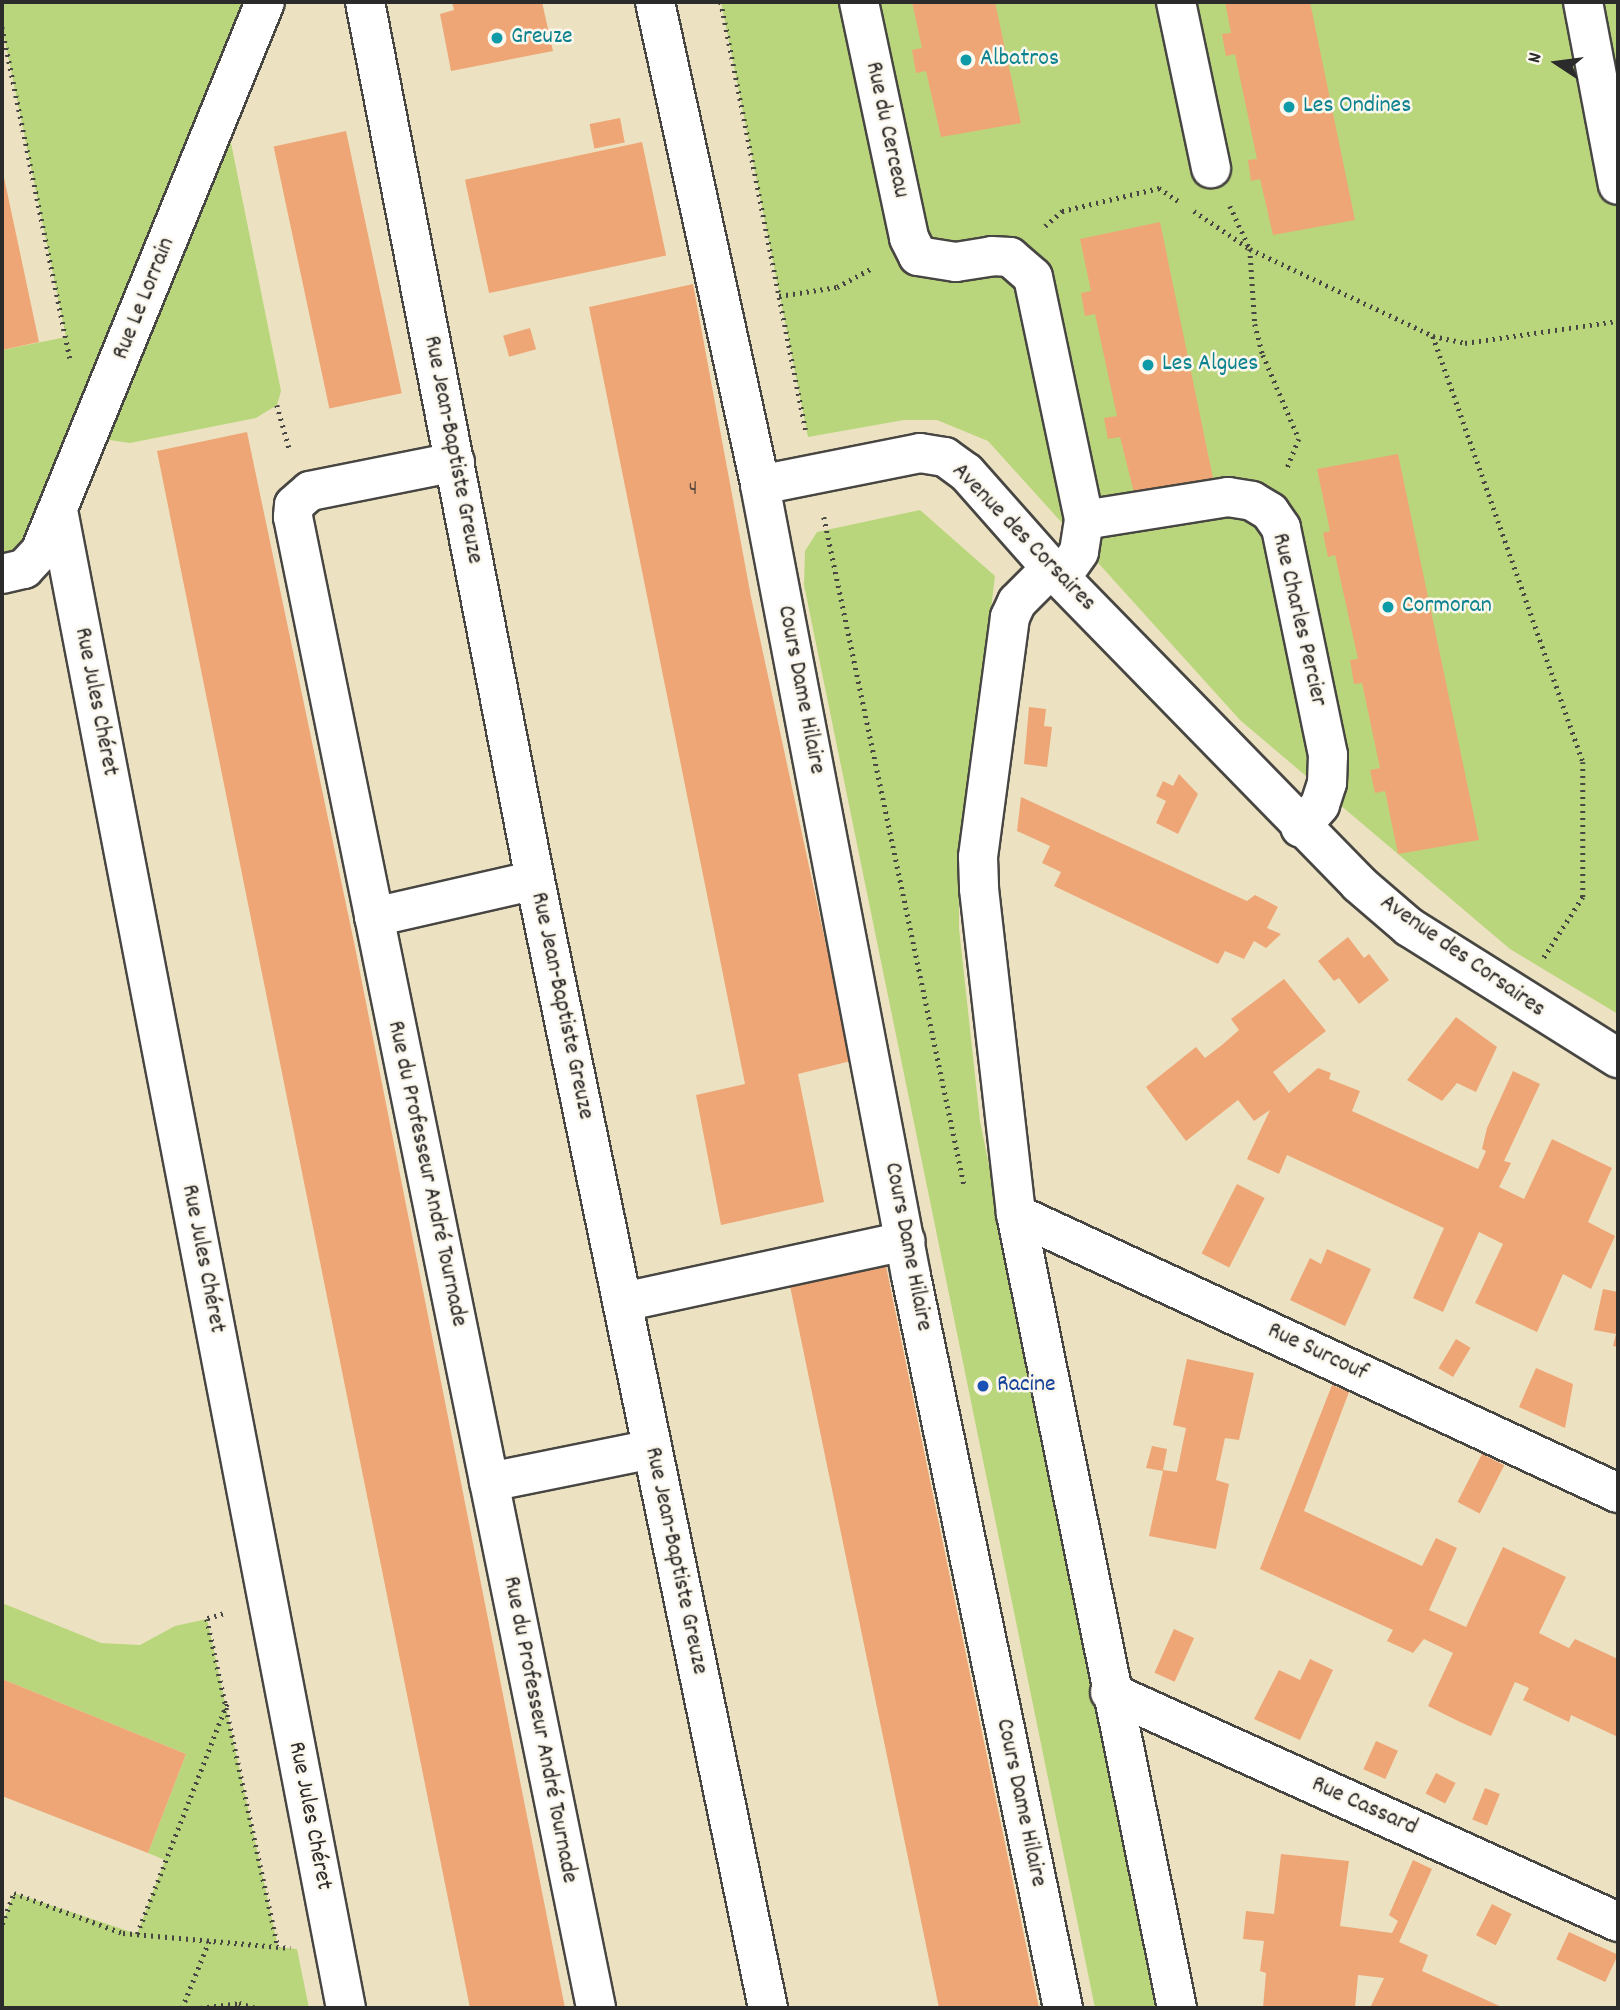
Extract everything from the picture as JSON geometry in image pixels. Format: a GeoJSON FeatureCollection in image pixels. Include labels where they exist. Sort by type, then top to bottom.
{"type":"FeatureCollection","features":[{"type":"Feature","properties":{"kind":"street","name":"Rue Le Lorrain"},"geometry":{"type":"LineString","coordinates":[[2,574],[23,569],[40,552],[265,2]]}},
{"type":"Feature","properties":{"kind":"street","name":"Rue Jean-Baptiste Greuze"},"geometry":{"type":"LineString","coordinates":[[365,2],[535,880],[768,2008]]}},
{"type":"Feature","properties":{"kind":"street"},"geometry":{"type":"LineString","coordinates":[[655,2],[760,485]]}},
{"type":"Feature","properties":{"kind":"street","name":"Rue du Cerceau"},"geometry":{"type":"LineString","coordinates":[[859,2],[914,247]]}},
{"type":"Feature","properties":{"kind":"street"},"geometry":{"type":"LineString","coordinates":[[1176,2],[1211,168]]}},
{"type":"Feature","properties":{"kind":"street"},"geometry":{"type":"LineString","coordinates":[[1583,2],[1618,185]]}},
{"type":"Feature","properties":{"kind":"street"},"geometry":{"type":"LineString","coordinates":[[914,247],[956,262],[992,256],[1010,257],[1034,277],[1084,520],[1079,552],[1017,602],[1010,617],[978,857],[1016,1214],[1110,1692],[1177,2008]]}},
{"type":"Feature","properties":{"kind":"street","name":"Avenue des Corsaires"},"geometry":{"type":"LineString","coordinates":[[760,485],[920,453],[945,457],[966,472],[1056,573],[1300,828],[1409,927],[1518,999],[1618,1058]]}},
{"type":"Feature","properties":{"kind":"street","name":"Rue du Professeur André Tournade"},"geometry":{"type":"LineString","coordinates":[[455,462],[310,491],[294,505],[374,917],[596,2008]]}},
{"type":"Feature","properties":{"kind":"street","name":"Cours Dame Hilaire"},"geometry":{"type":"LineString","coordinates":[[760,485],[906,1241],[1063,2008]]}},
{"type":"Feature","properties":{"kind":"street","name":"Rue Charles Percier"},"geometry":{"type":"LineString","coordinates":[[1084,520],[1228,496],[1252,501],[1270,512],[1280,528],[1328,755],[1327,783],[1320,805],[1300,828]]}},
{"type":"Feature","properties":{"kind":"street","name":"Rue Jules Chéret"},"geometry":{"type":"LineString","coordinates":[[58,510],[346,2008]]}},
{"type":"Feature","properties":{"kind":"street"},"geometry":{"type":"LineString","coordinates":[[374,917],[535,880]]}},
{"type":"Feature","properties":{"kind":"street","name":"Rue Surcouf"},"geometry":{"type":"LineString","coordinates":[[1016,1214],[1618,1493]]}},
{"type":"Feature","properties":{"kind":"street"},"geometry":{"type":"LineString","coordinates":[[623,1302],[906,1241]]}},
{"type":"Feature","properties":{"kind":"street"},"geometry":{"type":"LineString","coordinates":[[489,1482],[652,1449]]}},
{"type":"Feature","properties":{"kind":"street","name":"Rue Cassard"},"geometry":{"type":"LineString","coordinates":[[1110,1692],[1618,1922]]}},
{"type":"Feature","properties":{"kind":"path"},"geometry":{"type":"LineString","coordinates":[[721,2],[815,473],[964,1186]]}},
{"type":"Feature","properties":{"kind":"path"},"geometry":{"type":"LineString","coordinates":[[2,27],[71,363]]}},
{"type":"Feature","properties":{"kind":"path"},"geometry":{"type":"LineString","coordinates":[[1010,257],[1062,211],[1159,188],[1250,249],[1433,336],[1465,343],[1618,321]]}},
{"type":"Feature","properties":{"kind":"path"},"geometry":{"type":"LineString","coordinates":[[779,296],[837,288],[914,247]]}},
{"type":"Feature","properties":{"kind":"path"},"geometry":{"type":"LineString","coordinates":[[1250,249],[1255,324],[1299,439],[1270,512]]}},
{"type":"Feature","properties":{"kind":"path"},"geometry":{"type":"LineString","coordinates":[[1433,336],[1583,762],[1583,897],[1518,999]]}},
{"type":"Feature","properties":{"kind":"path"},"geometry":{"type":"LineString","coordinates":[[137,1934],[228,1701]]}},
{"type":"Feature","properties":{"kind":"path"},"geometry":{"type":"LineString","coordinates":[[2,1924],[14,1893],[137,1934],[335,1952]]}},
{"type":"Feature","properties":{"kind":"path"},"geometry":{"type":"LineString","coordinates":[[182,2008],[209,1941]]}},
{"type":"Feature","properties":{"kind":"path"},"geometry":{"type":"LineString","coordinates":[[200,2008],[239,2003],[256,2008]]}},
{"type":"Feature","properties":{"kind":"green space"},"geometry":{"type":"Polygon","coordinates":[[[2,2],[263,2],[224,108],[281,391],[277,405],[256,418],[130,443],[88,437],[58,510],[2,574],[2,350],[66,337],[2,27],[2,2]]]}},
{"type":"Feature","properties":{"kind":"green space"},"geometry":{"type":"Polygon","coordinates":[[[721,2],[1618,2],[1618,1014],[1510,949],[1240,720],[988,441],[937,420],[904,420],[808,437],[721,2]]]}},
{"type":"Feature","properties":{"kind":"green space"},"geometry":{"type":"Polygon","coordinates":[[[920,510],[995,576],[959,879],[959,928],[980,1121],[1159,2008],[1095,2008],[804,585],[805,551],[817,532],[920,510]]]}},
{"type":"Feature","properties":{"kind":"green space"},"geometry":{"type":"Polygon","coordinates":[[[2,1603],[101,1643],[140,1645],[175,1626],[207,1619],[278,1947],[297,1949],[309,2008],[2,2008],[2,1924],[14,1893],[137,1934],[165,1860],[148,1853],[186,1754],[2,1679],[2,1603]]]}},
{"type":"Feature","properties":{"kind":"building","name":"Greuze"},"geometry":{"type":"Polygon","coordinates":[[[452,2],[542,2],[553,51],[451,71],[440,14],[454,10],[452,2]]]}},
{"type":"Feature","properties":{"kind":"building","name":"Albatros"},"geometry":{"type":"Polygon","coordinates":[[[912,2],[995,2],[1021,123],[941,137],[926,71],[916,73],[912,50],[922,48],[912,2]]]}},
{"type":"Feature","properties":{"kind":"building","name":"Les Ondines"},"geometry":{"type":"Polygon","coordinates":[[[1225,2],[1310,2],[1355,220],[1273,235],[1260,179],[1251,181],[1248,160],[1257,159],[1235,54],[1226,56],[1222,34],[1231,33],[1225,2]]]}},
{"type":"Feature","properties":{"kind":"building"},"geometry":{"type":"Polygon","coordinates":[[[620,118],[625,143],[594,148],[590,124],[620,118]]]}},
{"type":"Feature","properties":{"kind":"building"},"geometry":{"type":"Polygon","coordinates":[[[346,131],[402,393],[329,409],[274,146],[346,131]]]}},
{"type":"Feature","properties":{"kind":"building"},"geometry":{"type":"Polygon","coordinates":[[[642,142],[666,255],[489,293],[465,180],[642,142]]]}},
{"type":"Feature","properties":{"kind":"building"},"geometry":{"type":"Polygon","coordinates":[[[2,168],[39,342],[2,350],[2,168]]]}},
{"type":"Feature","properties":{"kind":"building","name":"Les Algues"},"geometry":{"type":"Polygon","coordinates":[[[1160,222],[1213,478],[1134,493],[1120,437],[1108,439],[1104,418],[1117,416],[1095,314],[1085,316],[1081,293],[1091,291],[1080,239],[1160,222]]]}},
{"type":"Feature","properties":{"kind":"building"},"geometry":{"type":"Polygon","coordinates":[[[693,284],[751,597],[851,1061],[798,1074],[824,1202],[721,1225],[696,1095],[745,1084],[589,307],[693,284]]]}},
{"type":"Feature","properties":{"kind":"building"},"geometry":{"type":"Polygon","coordinates":[[[530,328],[536,349],[509,357],[503,336],[530,328]]]}},
{"type":"Feature","properties":{"kind":"building"},"geometry":{"type":"Polygon","coordinates":[[[247,432],[355,947],[565,2008],[470,2008],[157,451],[247,432]]]}},
{"type":"Feature","properties":{"kind":"building","name":"Cormoran"},"geometry":{"type":"Polygon","coordinates":[[[1398,454],[1479,840],[1398,854],[1385,791],[1375,793],[1370,770],[1380,768],[1362,683],[1354,684],[1350,660],[1358,659],[1335,555],[1328,557],[1323,533],[1330,531],[1317,469],[1398,454]]]}},
{"type":"Feature","properties":{"kind":"building"},"geometry":{"type":"Polygon","coordinates":[[[1029,707],[1046,709],[1044,726],[1052,727],[1047,767],[1024,764],[1029,707]]]}},
{"type":"Feature","properties":{"kind":"building"},"geometry":{"type":"Polygon","coordinates":[[[1179,774],[1198,794],[1178,834],[1156,823],[1166,801],[1156,796],[1163,781],[1173,786],[1179,774]]]}},
{"type":"Feature","properties":{"kind":"building"},"geometry":{"type":"Polygon","coordinates":[[[1021,797],[1247,901],[1255,895],[1278,907],[1267,928],[1281,934],[1266,948],[1254,941],[1244,959],[1225,951],[1218,964],[1054,886],[1061,872],[1042,863],[1050,846],[1017,831],[1021,797]]]}},
{"type":"Feature","properties":{"kind":"building"},"geometry":{"type":"Polygon","coordinates":[[[1348,937],[1364,958],[1369,954],[1389,980],[1359,1004],[1339,978],[1334,981],[1318,961],[1348,937]]]}},
{"type":"Feature","properties":{"kind":"building"},"geometry":{"type":"Polygon","coordinates":[[[1284,979],[1326,1031],[1273,1072],[1289,1093],[1318,1068],[1331,1073],[1329,1079],[1360,1091],[1352,1111],[1478,1169],[1486,1151],[1482,1149],[1487,1128],[1513,1071],[1540,1084],[1504,1161],[1511,1163],[1499,1187],[1524,1199],[1552,1139],[1612,1168],[1588,1222],[1615,1236],[1591,1289],[1563,1274],[1537,1332],[1475,1303],[1503,1244],[1479,1232],[1443,1312],[1413,1298],[1444,1228],[1287,1155],[1279,1174],[1247,1159],[1270,1110],[1254,1121],[1238,1100],[1186,1141],[1146,1087],[1196,1047],[1205,1058],[1222,1045],[1239,1030],[1231,1019],[1284,979]]]}},
{"type":"Feature","properties":{"kind":"building"},"geometry":{"type":"Polygon","coordinates":[[[1456,1017],[1497,1047],[1476,1092],[1457,1083],[1442,1101],[1407,1080],[1456,1017]]]}},
{"type":"Feature","properties":{"kind":"building"},"geometry":{"type":"Polygon","coordinates":[[[1237,1184],[1265,1198],[1229,1268],[1202,1253],[1237,1184]]]}},
{"type":"Feature","properties":{"kind":"building"},"geometry":{"type":"Polygon","coordinates":[[[1327,1249],[1371,1269],[1345,1326],[1290,1300],[1310,1258],[1321,1264],[1327,1249]]]}},
{"type":"Feature","properties":{"kind":"building"},"geometry":{"type":"Polygon","coordinates":[[[886,1266],[1039,2008],[939,2008],[790,1286],[886,1266]]]}},
{"type":"Feature","properties":{"kind":"building"},"geometry":{"type":"Polygon","coordinates":[[[1603,1289],[1618,1292],[1618,1347],[1613,1346],[1616,1334],[1594,1330],[1603,1289]]]}},
{"type":"Feature","properties":{"kind":"building"},"geometry":{"type":"Polygon","coordinates":[[[1456,1339],[1471,1348],[1453,1377],[1438,1368],[1456,1339]]]}},
{"type":"Feature","properties":{"kind":"building"},"geometry":{"type":"Polygon","coordinates":[[[1187,1359],[1254,1373],[1239,1440],[1225,1438],[1216,1480],[1229,1484],[1216,1549],[1149,1536],[1163,1471],[1146,1468],[1152,1446],[1167,1449],[1163,1470],[1177,1472],[1186,1428],[1173,1425],[1187,1359]]]}},
{"type":"Feature","properties":{"kind":"building"},"geometry":{"type":"Polygon","coordinates":[[[1536,1368],[1573,1384],[1565,1428],[1519,1407],[1536,1368]]]}},
{"type":"Feature","properties":{"kind":"building"},"geometry":{"type":"Polygon","coordinates":[[[1332,1385],[1349,1392],[1304,1511],[1422,1566],[1436,1538],[1457,1548],[1429,1610],[1466,1627],[1503,1547],[1566,1577],[1539,1633],[1569,1648],[1575,1639],[1618,1659],[1618,1737],[1571,1715],[1569,1722],[1523,1700],[1529,1688],[1515,1682],[1491,1736],[1460,1722],[1428,1706],[1453,1653],[1424,1639],[1413,1653],[1387,1641],[1393,1630],[1260,1569],[1332,1385]]]}},
{"type":"Feature","properties":{"kind":"building"},"geometry":{"type":"Polygon","coordinates":[[[1482,1454],[1504,1465],[1480,1513],[1457,1502],[1482,1454]]]}},
{"type":"Feature","properties":{"kind":"building"},"geometry":{"type":"Polygon","coordinates":[[[1174,1629],[1194,1638],[1175,1682],[1154,1673],[1174,1629]]]}},
{"type":"Feature","properties":{"kind":"building"},"geometry":{"type":"Polygon","coordinates":[[[1310,1659],[1333,1670],[1300,1740],[1254,1719],[1279,1670],[1300,1680],[1310,1659]]]}},
{"type":"Feature","properties":{"kind":"building"},"geometry":{"type":"Polygon","coordinates":[[[2,1679],[186,1754],[148,1853],[2,1796],[2,1679]]]}},
{"type":"Feature","properties":{"kind":"building"},"geometry":{"type":"Polygon","coordinates":[[[1376,1741],[1398,1751],[1385,1779],[1363,1769],[1376,1741]]]}},
{"type":"Feature","properties":{"kind":"building"},"geometry":{"type":"Polygon","coordinates":[[[1436,1773],[1456,1783],[1445,1803],[1426,1793],[1436,1773]]]}},
{"type":"Feature","properties":{"kind":"building"},"geometry":{"type":"Polygon","coordinates":[[[1485,1788],[1500,1794],[1487,1826],[1472,1820],[1485,1788]]]}},
{"type":"Feature","properties":{"kind":"building"},"geometry":{"type":"Polygon","coordinates":[[[1281,1854],[1349,1861],[1340,1926],[1392,1933],[1398,1921],[1389,1915],[1413,1860],[1432,1869],[1399,1942],[1428,1955],[1422,1971],[1504,2008],[1370,2008],[1384,1978],[1358,1975],[1355,2008],[1263,2008],[1266,1973],[1260,1971],[1264,1941],[1243,1939],[1246,1911],[1274,1914],[1281,1854]]]}},
{"type":"Feature","properties":{"kind":"building"},"geometry":{"type":"Polygon","coordinates":[[[1492,1904],[1512,1914],[1496,1945],[1476,1935],[1492,1904]]]}},
{"type":"Feature","properties":{"kind":"building"},"geometry":{"type":"Polygon","coordinates":[[[1569,1932],[1618,1955],[1605,1982],[1556,1959],[1569,1932]]]}},
{"type":"Feature","properties":{"kind":"place","name":"Greuze"},"geometry":{"type":"Point","coordinates":[497,38]}},
{"type":"Feature","properties":{"kind":"place","name":"Albatros"},"geometry":{"type":"Point","coordinates":[966,60]}},
{"type":"Feature","properties":{"kind":"place","name":"Les Ondines"},"geometry":{"type":"Point","coordinates":[1289,107]}},
{"type":"Feature","properties":{"kind":"place","name":"Les Algues"},"geometry":{"type":"Point","coordinates":[1148,365]}},
{"type":"Feature","properties":{"kind":"place","name":"Cormoran"},"geometry":{"type":"Point","coordinates":[1388,607]}},
{"type":"Feature","properties":{"kind":"place","name":"Racine"},"geometry":{"type":"Point","coordinates":[983,1386]}}]}
